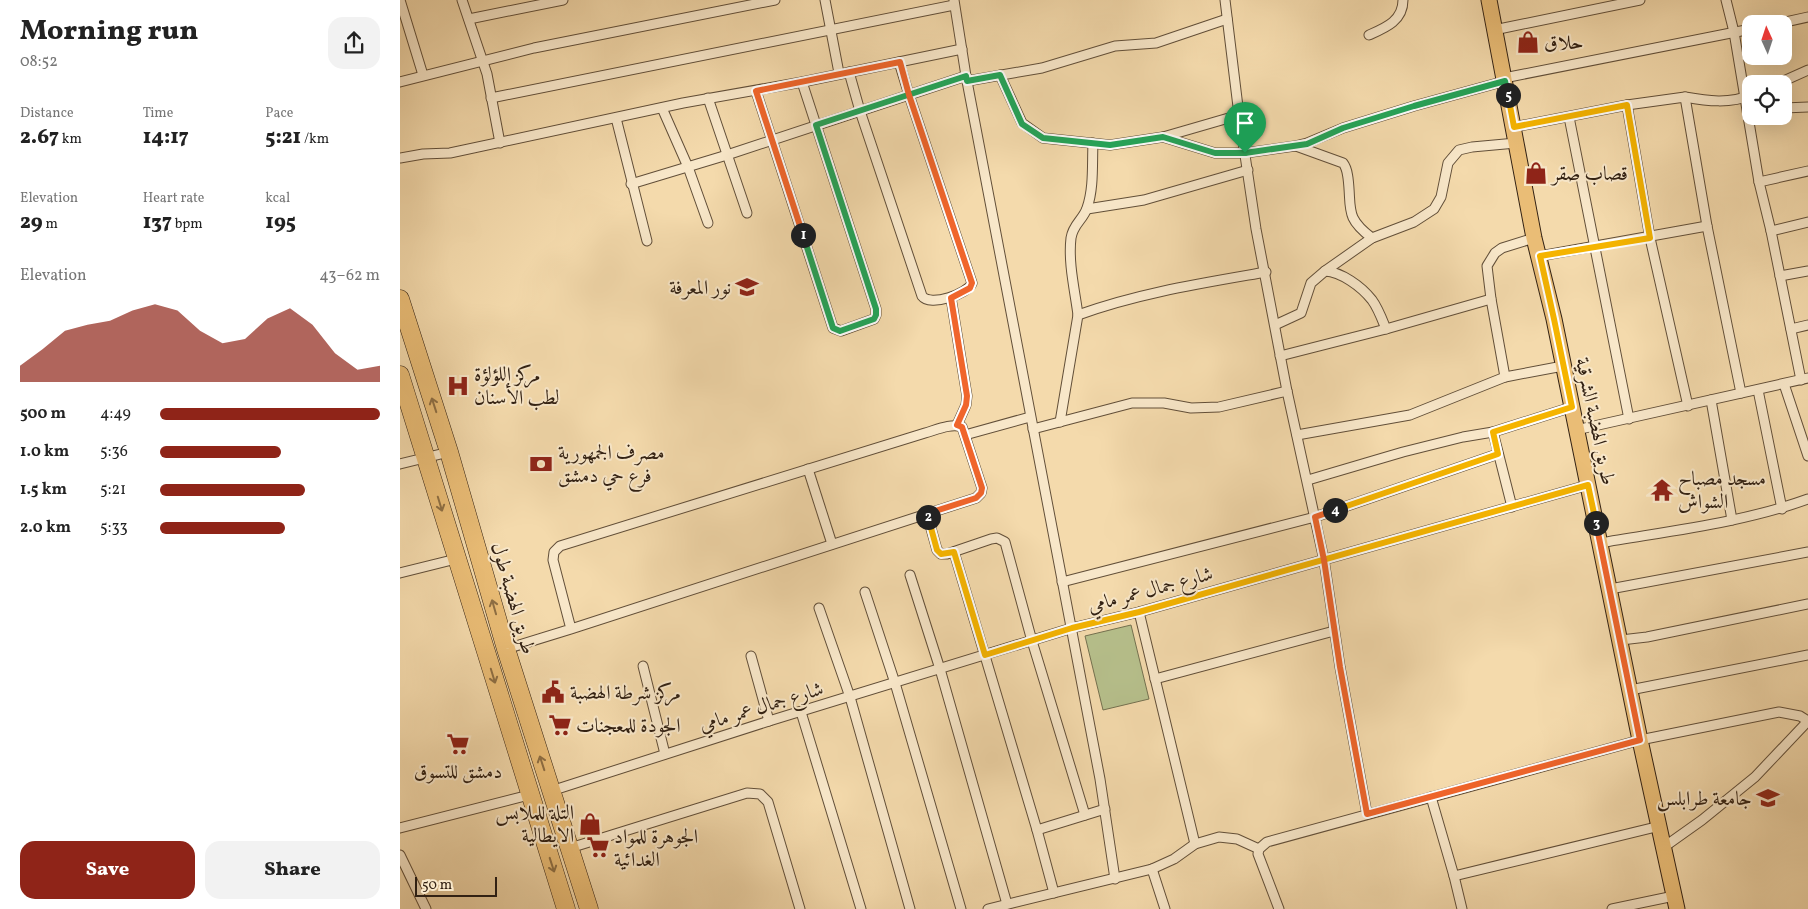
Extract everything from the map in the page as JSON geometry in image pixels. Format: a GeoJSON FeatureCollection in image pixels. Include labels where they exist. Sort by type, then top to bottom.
{"type":"FeatureCollection","features":[{"type":"Feature","properties":{"kind":"highway","name":"طريق الهضبة طول"},"geometry":{"type":"LineString","coordinates":[[400,299],[449,452],[506,649],[589,909]]}},
{"type":"Feature","properties":{"kind":"highway"},"geometry":{"type":"LineString","coordinates":[[400,375],[566,909]]}},
{"type":"Feature","properties":{"kind":"main road","name":"طريق الهضبة الشرقية"},"geometry":{"type":"LineString","coordinates":[[1489,0],[1534,238],[1540,256],[1564,366],[1640,740],[1676,902]]}},
{"type":"Feature","properties":{"kind":"street"},"geometry":{"type":"LineString","coordinates":[[400,0],[422,75]]}},
{"type":"Feature","properties":{"kind":"street"},"geometry":{"type":"LineString","coordinates":[[462,0],[487,74],[500,143]]}},
{"type":"Feature","properties":{"kind":"street"},"geometry":{"type":"LineString","coordinates":[[469,19],[563,0]]}},
{"type":"Feature","properties":{"kind":"street"},"geometry":{"type":"LineString","coordinates":[[400,82],[534,48],[774,0]]}},
{"type":"Feature","properties":{"kind":"street"},"geometry":{"type":"LineString","coordinates":[[825,0],[831,30],[844,73],[860,112],[922,296],[924,300],[928,301],[951,298],[970,288],[972,283],[909,95],[900,62]]}},
{"type":"Feature","properties":{"kind":"street"},"geometry":{"type":"LineString","coordinates":[[1225,0],[1256,229],[1266,272],[1296,435],[1308,480],[1324,560],[1334,631],[1367,814]]}},
{"type":"Feature","properties":{"kind":"street"},"geometry":{"type":"LineString","coordinates":[[1369,35],[1393,23],[1400,14],[1403,0]]}},
{"type":"Feature","properties":{"kind":"street"},"geometry":{"type":"LineString","coordinates":[[1494,30],[1640,0]]}},
{"type":"Feature","properties":{"kind":"street"},"geometry":{"type":"LineString","coordinates":[[1726,0],[1743,75]]}},
{"type":"Feature","properties":{"kind":"street"},"geometry":{"type":"LineString","coordinates":[[491,98],[831,30],[954,3],[1030,417],[1055,536],[1116,879]]}},
{"type":"Feature","properties":{"kind":"street"},"geometry":{"type":"LineString","coordinates":[[1792,20],[1808,17]]}},
{"type":"Feature","properties":{"kind":"street"},"geometry":{"type":"LineString","coordinates":[[631,184],[967,78],[1011,74],[1042,68],[1115,46],[1156,43],[1227,18]]}},
{"type":"Feature","properties":{"kind":"street"},"geometry":{"type":"LineString","coordinates":[[1163,137],[1215,153],[1245,153],[1307,144],[1343,128],[1504,79],[1742,31]]}},
{"type":"Feature","properties":{"kind":"street"},"geometry":{"type":"LineString","coordinates":[[400,158],[423,154],[450,153],[708,98],[756,91],[962,49]]}},
{"type":"Feature","properties":{"kind":"street"},"geometry":{"type":"LineString","coordinates":[[1792,77],[1808,70]]}},
{"type":"Feature","properties":{"kind":"street"},"geometry":{"type":"LineString","coordinates":[[1000,75],[1022,124],[1043,138],[1110,145],[1163,137],[1239,114]]}},
{"type":"Feature","properties":{"kind":"street"},"geometry":{"type":"LineString","coordinates":[[756,91],[833,328],[840,331],[874,319],[876,309],[802,82]]}},
{"type":"Feature","properties":{"kind":"street"},"geometry":{"type":"LineString","coordinates":[[1685,97],[1707,226],[1741,393]]}},
{"type":"Feature","properties":{"kind":"street"},"geometry":{"type":"LineString","coordinates":[[1514,127],[1627,105],[1685,97],[1715,102],[1742,97]]}},
{"type":"Feature","properties":{"kind":"street"},"geometry":{"type":"LineString","coordinates":[[708,98],[747,213]]}},
{"type":"Feature","properties":{"kind":"street"},"geometry":{"type":"LineString","coordinates":[[1627,105],[1650,238],[1688,406]]}},
{"type":"Feature","properties":{"kind":"street"},"geometry":{"type":"LineString","coordinates":[[1792,108],[1808,107]]}},
{"type":"Feature","properties":{"kind":"street"},"geometry":{"type":"LineString","coordinates":[[662,108],[688,167],[708,223]]}},
{"type":"Feature","properties":{"kind":"street"},"geometry":{"type":"LineString","coordinates":[[1569,117],[1629,419]]}},
{"type":"Feature","properties":{"kind":"street"},"geometry":{"type":"LineString","coordinates":[[616,118],[647,242]]}},
{"type":"Feature","properties":{"kind":"street"},"geometry":{"type":"LineString","coordinates":[[1576,430],[1805,379],[1791,329],[1759,182],[1751,125]]}},
{"type":"Feature","properties":{"kind":"street"},"geometry":{"type":"LineString","coordinates":[[1060,422],[1078,316],[1070,251],[1074,226],[1087,209],[1091,190],[1093,143]]}},
{"type":"Feature","properties":{"kind":"street"},"geometry":{"type":"LineString","coordinates":[[1275,325],[1301,313],[1311,283],[1325,271],[1372,238],[1414,222],[1434,209],[1441,197],[1448,163],[1459,150],[1516,143]]}},
{"type":"Feature","properties":{"kind":"street"},"geometry":{"type":"LineString","coordinates":[[1295,146],[1343,163],[1346,168],[1350,188],[1349,204],[1353,218],[1357,227],[1372,238]]}},
{"type":"Feature","properties":{"kind":"street"},"geometry":{"type":"LineString","coordinates":[[1087,209],[1144,200],[1248,170]]}},
{"type":"Feature","properties":{"kind":"street"},"geometry":{"type":"LineString","coordinates":[[1759,182],[1808,171]]}},
{"type":"Feature","properties":{"kind":"street"},"geometry":{"type":"LineString","coordinates":[[1771,231],[1808,222]]}},
{"type":"Feature","properties":{"kind":"street"},"geometry":{"type":"LineString","coordinates":[[1540,256],[1650,238],[1707,226]]}},
{"type":"Feature","properties":{"kind":"street"},"geometry":{"type":"LineString","coordinates":[[1505,377],[1490,299],[1487,266],[1495,253],[1502,248],[1534,238]]}},
{"type":"Feature","properties":{"kind":"street"},"geometry":{"type":"LineString","coordinates":[[1325,271],[1336,272],[1365,292],[1372,300],[1386,329]]}},
{"type":"Feature","properties":{"kind":"street"},"geometry":{"type":"LineString","coordinates":[[1780,276],[1808,271]]}},
{"type":"Feature","properties":{"kind":"street"},"geometry":{"type":"LineString","coordinates":[[1078,316],[1104,306],[1184,287],[1266,272]]}},
{"type":"Feature","properties":{"kind":"street"},"geometry":{"type":"LineString","coordinates":[[951,298],[967,396],[966,405],[957,425]]}},
{"type":"Feature","properties":{"kind":"street"},"geometry":{"type":"LineString","coordinates":[[1280,356],[1386,329],[1490,299]]}},
{"type":"Feature","properties":{"kind":"street"},"geometry":{"type":"LineString","coordinates":[[1791,329],[1808,325]]}},
{"type":"Feature","properties":{"kind":"street"},"geometry":{"type":"LineString","coordinates":[[1296,435],[1410,415],[1505,377],[1564,366]]}},
{"type":"Feature","properties":{"kind":"street"},"geometry":{"type":"LineString","coordinates":[[1784,384],[1808,456]]}},
{"type":"Feature","properties":{"kind":"street"},"geometry":{"type":"LineString","coordinates":[[1758,390],[1782,508]]}},
{"type":"Feature","properties":{"kind":"street"},"geometry":{"type":"LineString","coordinates":[[1033,429],[1132,403],[1164,403],[1191,408],[1219,407],[1287,391]]}},
{"type":"Feature","properties":{"kind":"street"},"geometry":{"type":"LineString","coordinates":[[1711,400],[1732,520]]}},
{"type":"Feature","properties":{"kind":"street"},"geometry":{"type":"LineString","coordinates":[[1308,480],[1403,452],[1463,437],[1493,432],[1572,407]]}},
{"type":"Feature","properties":{"kind":"street"},"geometry":{"type":"LineString","coordinates":[[965,435],[1030,417]]}},
{"type":"Feature","properties":{"kind":"street"},"geometry":{"type":"LineString","coordinates":[[506,649],[571,629],[976,498],[981,493],[982,488],[962,427],[957,425],[925,433],[560,546],[554,552],[553,560],[571,629]]}},
{"type":"Feature","properties":{"kind":"street"},"geometry":{"type":"LineString","coordinates":[[1493,432],[1512,506]]}},
{"type":"Feature","properties":{"kind":"street"},"geometry":{"type":"LineString","coordinates":[[400,464],[449,452]]}},
{"type":"Feature","properties":{"kind":"street"},"geometry":{"type":"LineString","coordinates":[[1062,582],[1315,517],[1498,454]]}},
{"type":"Feature","properties":{"kind":"street"},"geometry":{"type":"LineString","coordinates":[[808,469],[832,544]]}},
{"type":"Feature","properties":{"kind":"street","name":"شارع جمال عمر مامي"},"geometry":{"type":"LineString","coordinates":[[551,791],[769,720],[801,712],[1072,628],[1139,612],[1588,485]]}},
{"type":"Feature","properties":{"kind":"street"},"geometry":{"type":"LineString","coordinates":[[1600,543],[1732,520],[1782,508],[1808,499]]}},
{"type":"Feature","properties":{"kind":"street"},"geometry":{"type":"LineString","coordinates":[[926,514],[937,550],[941,554],[954,552],[991,539],[997,538],[1005,542],[1032,641],[1085,815]]}},
{"type":"Feature","properties":{"kind":"street"},"geometry":{"type":"LineString","coordinates":[[954,552],[1054,893]]}},
{"type":"Feature","properties":{"kind":"street"},"geometry":{"type":"LineString","coordinates":[[1610,589],[1808,552]]}},
{"type":"Feature","properties":{"kind":"street"},"geometry":{"type":"LineString","coordinates":[[400,573],[456,560]]}},
{"type":"Feature","properties":{"kind":"street"},"geometry":{"type":"LineString","coordinates":[[910,575],[940,669],[1007,904]]}},
{"type":"Feature","properties":{"kind":"street"},"geometry":{"type":"LineString","coordinates":[[865,592],[895,683],[961,909]]}},
{"type":"Feature","properties":{"kind":"street"},"geometry":{"type":"LineString","coordinates":[[1621,640],[1647,637],[1808,604]]}},
{"type":"Feature","properties":{"kind":"street"},"geometry":{"type":"LineString","coordinates":[[819,608],[850,697],[910,909]]}},
{"type":"Feature","properties":{"kind":"street"},"geometry":{"type":"LineString","coordinates":[[1139,612],[1195,844]]}},
{"type":"Feature","properties":{"kind":"street"},"geometry":{"type":"LineString","coordinates":[[1155,679],[1334,631]]}},
{"type":"Feature","properties":{"kind":"street"},"geometry":{"type":"LineString","coordinates":[[1630,690],[1808,655]]}},
{"type":"Feature","properties":{"kind":"street"},"geometry":{"type":"LineString","coordinates":[[751,656],[769,720]]}},
{"type":"Feature","properties":{"kind":"street"},"geometry":{"type":"LineString","coordinates":[[643,666],[666,754]]}},
{"type":"Feature","properties":{"kind":"street"},"geometry":{"type":"LineString","coordinates":[[801,712],[860,909]]}},
{"type":"Feature","properties":{"kind":"street"},"geometry":{"type":"LineString","coordinates":[[1258,849],[1266,842],[1640,740],[1779,712],[1800,716],[1808,721],[1755,777],[1702,820],[1664,847]]}},
{"type":"Feature","properties":{"kind":"street"},"geometry":{"type":"LineString","coordinates":[[570,848],[747,793],[760,794],[768,802],[800,909]]}},
{"type":"Feature","properties":{"kind":"street"},"geometry":{"type":"LineString","coordinates":[[400,828],[530,795]]}},
{"type":"Feature","properties":{"kind":"street"},"geometry":{"type":"LineString","coordinates":[[1430,797],[1462,909]]}},
{"type":"Feature","properties":{"kind":"street"},"geometry":{"type":"LineString","coordinates":[[1037,830],[1104,809]]}},
{"type":"Feature","properties":{"kind":"street"},"geometry":{"type":"LineString","coordinates":[[1454,876],[1660,826]]}},
{"type":"Feature","properties":{"kind":"street"},"geometry":{"type":"LineString","coordinates":[[988,909],[1007,904],[1023,905],[1054,893],[1116,879],[1152,868],[1174,859],[1195,844],[1219,837],[1237,838],[1258,849]]}},
{"type":"Feature","properties":{"kind":"street"},"geometry":{"type":"LineString","coordinates":[[1258,849],[1258,854],[1279,909]]}},
{"type":"Feature","properties":{"kind":"street"},"geometry":{"type":"LineString","coordinates":[[400,855],[423,908]]}},
{"type":"Feature","properties":{"kind":"street"},"geometry":{"type":"LineString","coordinates":[[1152,868],[1165,909]]}},
{"type":"Feature","properties":{"kind":"street"},"geometry":{"type":"LineString","coordinates":[[1612,909],[1676,902]]}},
{"type":"Feature","properties":{"kind":"green space"},"geometry":{"type":"Polygon","coordinates":[[[1131,625],[1149,699],[1103,710],[1085,636],[1131,625]]]}},
{"type":"Feature","properties":{"kind":"place","name":"حلاق"},"geometry":{"type":"Point","coordinates":[1528,42]}},
{"type":"Feature","properties":{"kind":"place","name":"قصاب صقر"},"geometry":{"type":"Point","coordinates":[1536,173]}},
{"type":"Feature","properties":{"kind":"place","name":"نور المعرفة"},"geometry":{"type":"Point","coordinates":[747,287]}},
{"type":"Feature","properties":{"kind":"place","name":"مركز اللؤلؤة لطب الأسنان"},"geometry":{"type":"Point","coordinates":[458,386]}},
{"type":"Feature","properties":{"kind":"place","name":"مصرف الجمهورية فرع حي دمشق"},"geometry":{"type":"Point","coordinates":[541,464]}},
{"type":"Feature","properties":{"kind":"place","name":"مسجد مصباح الشواش"},"geometry":{"type":"Point","coordinates":[1662,490]}},
{"type":"Feature","properties":{"kind":"place","name":"مركز شرطة الهضبة"},"geometry":{"type":"Point","coordinates":[553,692]}},
{"type":"Feature","properties":{"kind":"place","name":"الجودة للمعجنات"},"geometry":{"type":"Point","coordinates":[560,725]}},
{"type":"Feature","properties":{"kind":"place","name":"دمشق للتسوق"},"geometry":{"type":"Point","coordinates":[458,744]}},
{"type":"Feature","properties":{"kind":"place","name":"جامعة طرابلس"},"geometry":{"type":"Point","coordinates":[1768,798]}},
{"type":"Feature","properties":{"kind":"place","name":"التلة للملابس الايطالية"},"geometry":{"type":"Point","coordinates":[590,824]}},
{"type":"Feature","properties":{"kind":"place","name":"الجوهرة للمواد الغدائية"},"geometry":{"type":"Point","coordinates":[598,847]}},
{"type":"Feature","properties":{"kind":"route"},"geometry":{"type":"LineString","coordinates":[[1245,153],[1215,153],[1163,137],[1110,145],[1043,138],[1022,124],[1000,75],[967,81],[966,76],[909,95],[860,112],[816,125],[876,309],[874,319],[840,331],[833,328],[756,91],[900,62],[909,95],[972,283],[970,288],[951,298],[967,396],[966,405],[957,425],[962,427],[982,488],[981,493],[976,498],[926,514],[937,550],[941,554],[954,552],[985,655],[1072,628],[1139,612],[1324,560],[1588,485],[1640,740],[1367,814],[1340,667],[1324,560],[1315,517],[1498,454],[1493,432],[1572,407],[1540,256],[1650,238],[1627,105],[1514,127],[1505,81],[1343,128],[1307,144],[1245,153]]}}]}
